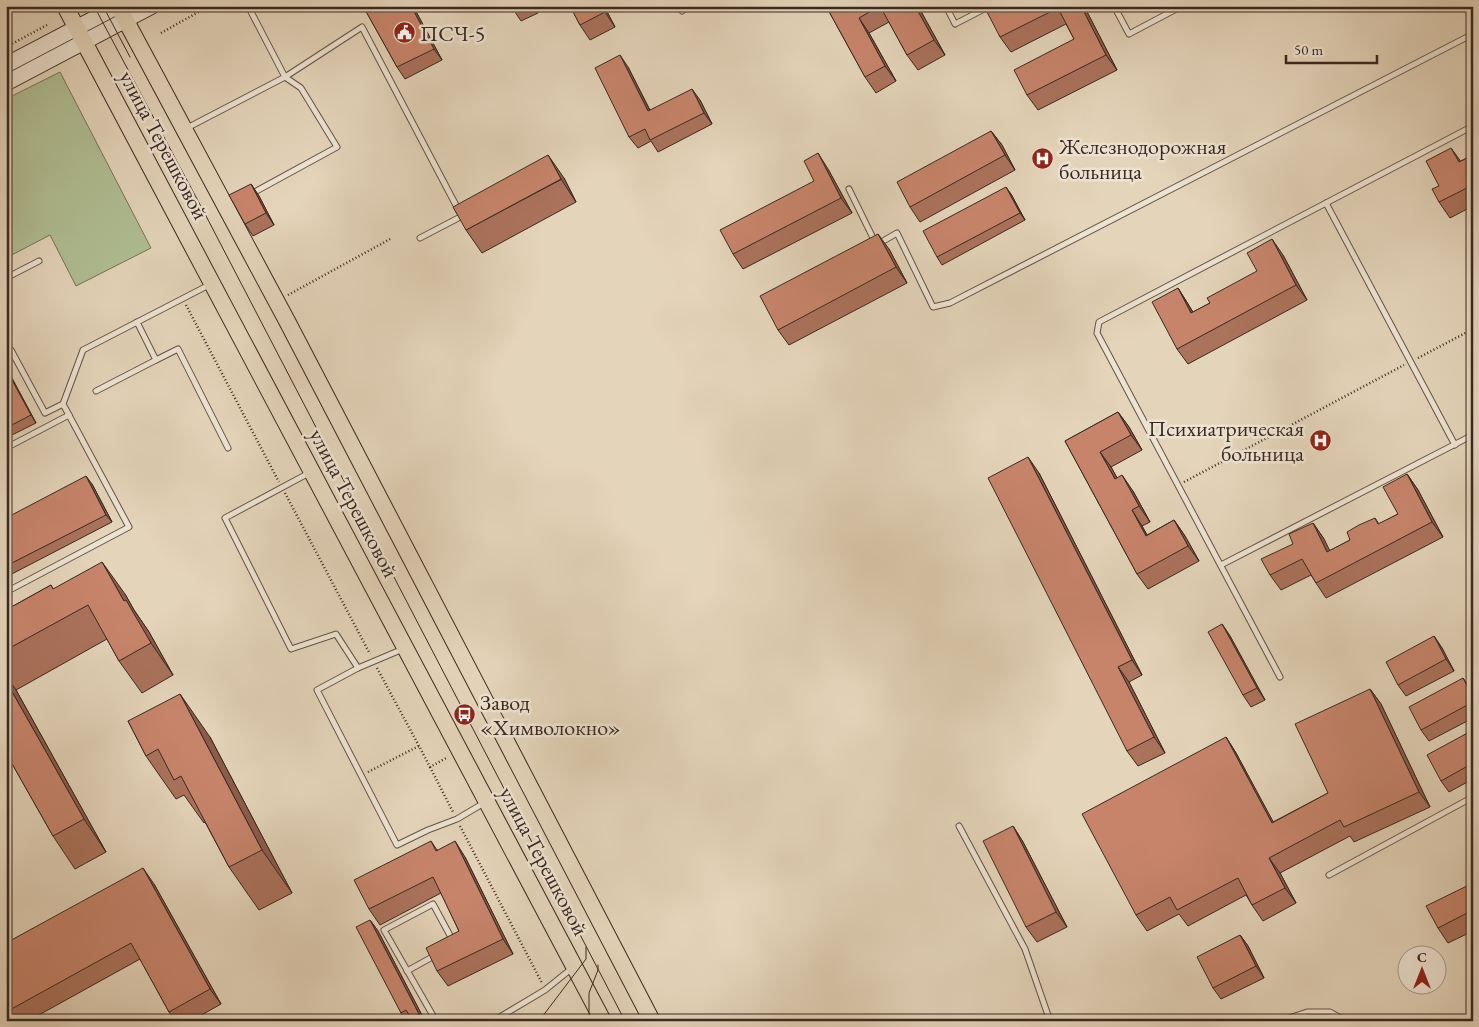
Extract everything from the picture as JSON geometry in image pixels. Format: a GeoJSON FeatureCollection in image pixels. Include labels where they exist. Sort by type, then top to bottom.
{"type":"FeatureCollection","features":[{"type":"Feature","properties":{"kind":"main road","name":"улица Терешковой"},"geometry":{"type":"LineString","coordinates":[[65,6],[603,1021]]}},
{"type":"Feature","properties":{"kind":"main road"},"geometry":{"type":"LineString","coordinates":[[6,83],[120,10],[152,6]]}},
{"type":"Feature","properties":{"kind":"main road","name":"улица Терешковой"},"geometry":{"type":"LineString","coordinates":[[120,10],[184,130],[230,205],[276,302],[652,1021]]}},
{"type":"Feature","properties":{"kind":"main road"},"geometry":{"type":"LineString","coordinates":[[6,66],[80,35]]}},
{"type":"Feature","properties":{"kind":"lane"},"geometry":{"type":"LineString","coordinates":[[243,198],[337,147],[301,88],[285,77],[248,6]]}},
{"type":"Feature","properties":{"kind":"lane"},"geometry":{"type":"LineString","coordinates":[[682,11],[688,6]]}},
{"type":"Feature","properties":{"kind":"lane"},"geometry":{"type":"LineString","coordinates":[[946,6],[955,24],[990,6]]}},
{"type":"Feature","properties":{"kind":"lane"},"geometry":{"type":"LineString","coordinates":[[1114,6],[1129,34],[1182,6]]}},
{"type":"Feature","properties":{"kind":"lane"},"geometry":{"type":"LineString","coordinates":[[184,130],[285,77],[362,27],[462,216]]}},
{"type":"Feature","properties":{"kind":"lane"},"geometry":{"type":"LineString","coordinates":[[867,249],[898,233],[933,307],[950,303],[1473,34]]}},
{"type":"Feature","properties":{"kind":"lane"},"geometry":{"type":"LineString","coordinates":[[1280,677],[1097,333],[1099,322],[1473,126]]}},
{"type":"Feature","properties":{"kind":"lane"},"geometry":{"type":"LineString","coordinates":[[849,189],[876,245]]}},
{"type":"Feature","properties":{"kind":"lane"},"geometry":{"type":"LineString","coordinates":[[1326,203],[1455,444]]}},
{"type":"Feature","properties":{"kind":"lane"},"geometry":{"type":"LineString","coordinates":[[420,238],[470,212]]}},
{"type":"Feature","properties":{"kind":"lane"},"geometry":{"type":"LineString","coordinates":[[6,278],[39,262]]}},
{"type":"Feature","properties":{"kind":"lane"},"geometry":{"type":"LineString","coordinates":[[6,352],[11,350],[45,414],[63,404],[83,350],[211,283]]}},
{"type":"Feature","properties":{"kind":"lane"},"geometry":{"type":"LineString","coordinates":[[137,322],[156,360]]}},
{"type":"Feature","properties":{"kind":"lane"},"geometry":{"type":"LineString","coordinates":[[96,391],[178,349],[228,448]]}},
{"type":"Feature","properties":{"kind":"lane"},"geometry":{"type":"LineString","coordinates":[[6,592],[129,527],[63,404]]}},
{"type":"Feature","properties":{"kind":"lane"},"geometry":{"type":"LineString","coordinates":[[6,448],[69,415]]}},
{"type":"Feature","properties":{"kind":"lane"},"geometry":{"type":"LineString","coordinates":[[1221,565],[1473,435]]}},
{"type":"Feature","properties":{"kind":"lane"},"geometry":{"type":"LineString","coordinates":[[311,472],[225,518],[291,650],[336,634],[358,668]]}},
{"type":"Feature","properties":{"kind":"lane"},"geometry":{"type":"LineString","coordinates":[[405,648],[358,668],[317,690],[397,845],[428,830],[457,820],[487,802]]}},
{"type":"Feature","properties":{"kind":"lane"},"geometry":{"type":"LineString","coordinates":[[1329,875],[1473,797]]}},
{"type":"Feature","properties":{"kind":"lane"},"geometry":{"type":"LineString","coordinates":[[959,826],[1025,949],[1050,1021]]}},
{"type":"Feature","properties":{"kind":"lane"},"geometry":{"type":"LineString","coordinates":[[436,1021],[384,930],[433,904],[455,945]]}},
{"type":"Feature","properties":{"kind":"lane"},"geometry":{"type":"LineString","coordinates":[[406,971],[439,954]]}},
{"type":"Feature","properties":{"kind":"lane"},"geometry":{"type":"LineString","coordinates":[[493,1021],[545,990],[574,966]]}},
{"type":"Feature","properties":{"kind":"lane"},"geometry":{"type":"LineString","coordinates":[[1280,1021],[1307,1012],[1330,1012],[1346,1021]]}},
{"type":"Feature","properties":{"kind":"path"},"geometry":{"type":"LineString","coordinates":[[161,33],[209,6]]}},
{"type":"Feature","properties":{"kind":"path"},"geometry":{"type":"LineString","coordinates":[[6,47],[47,25]]}},
{"type":"Feature","properties":{"kind":"path"},"geometry":{"type":"LineString","coordinates":[[276,302],[392,238]]}},
{"type":"Feature","properties":{"kind":"path"},"geometry":{"type":"LineString","coordinates":[[182,299],[419,746],[545,990]]}},
{"type":"Feature","properties":{"kind":"path"},"geometry":{"type":"LineString","coordinates":[[1178,485],[1473,329]]}},
{"type":"Feature","properties":{"kind":"path"},"geometry":{"type":"LineString","coordinates":[[362,775],[419,746]]}},
{"type":"Feature","properties":{"kind":"path"},"geometry":{"type":"LineString","coordinates":[[430,767],[454,754]]}},
{"type":"Feature","properties":{"kind":"green space"},"geometry":{"type":"Polygon","coordinates":[[[60,72],[151,248],[76,286],[50,235],[6,258],[6,99],[60,72]]]}},
{"type":"Feature","properties":{"kind":"building","name":"ПСЧ-5"},"geometry":{"type":"Polygon","coordinates":[[[363,6],[411,6],[434,49],[397,67],[363,6]]]}},
{"type":"Feature","properties":{"kind":"building"},"geometry":{"type":"Polygon","coordinates":[[[570,6],[601,6],[605,12],[580,25],[570,6]]]}},
{"type":"Feature","properties":{"kind":"building"},"geometry":{"type":"Polygon","coordinates":[[[826,6],[880,6],[859,18],[885,66],[865,77],[826,6]]]}},
{"type":"Feature","properties":{"kind":"building"},"geometry":{"type":"Polygon","coordinates":[[[880,6],[915,6],[934,40],[907,55],[880,6]]]}},
{"type":"Feature","properties":{"kind":"building"},"geometry":{"type":"Polygon","coordinates":[[[993,6],[1081,6],[1106,55],[1027,95],[1014,70],[1074,39],[1058,8],[1000,37],[986,10],[993,6]]]}},
{"type":"Feature","properties":{"kind":"building"},"geometry":{"type":"Polygon","coordinates":[[[620,55],[648,111],[692,89],[704,113],[650,140],[645,129],[629,137],[595,68],[620,55]]]}},
{"type":"Feature","properties":{"kind":"building"},"geometry":{"type":"Polygon","coordinates":[[[991,131],[1005,155],[910,207],[897,182],[991,131]]]}},
{"type":"Feature","properties":{"kind":"building"},"geometry":{"type":"Polygon","coordinates":[[[1451,148],[1459,162],[1473,155],[1473,185],[1439,202],[1432,189],[1439,186],[1426,161],[1451,148]]]}},
{"type":"Feature","properties":{"kind":"building"},"geometry":{"type":"Polygon","coordinates":[[[818,153],[841,198],[733,254],[720,230],[814,181],[804,161],[818,153]]]}},
{"type":"Feature","properties":{"kind":"building"},"geometry":{"type":"Polygon","coordinates":[[[548,155],[561,179],[466,230],[453,207],[548,155]]]}},
{"type":"Feature","properties":{"kind":"building"},"geometry":{"type":"Polygon","coordinates":[[[251,184],[266,213],[245,224],[229,195],[251,184]]]}},
{"type":"Feature","properties":{"kind":"building"},"geometry":{"type":"Polygon","coordinates":[[[1006,187],[1020,213],[937,257],[923,231],[1006,187]]]}},
{"type":"Feature","properties":{"kind":"building"},"geometry":{"type":"Polygon","coordinates":[[[878,234],[896,267],[778,330],[760,296],[878,234]]]}},
{"type":"Feature","properties":{"kind":"building"},"geometry":{"type":"Polygon","coordinates":[[[1272,239],[1296,285],[1177,349],[1152,302],[1178,288],[1191,313],[1210,303],[1207,298],[1257,271],[1247,253],[1272,239]]]}},
{"type":"Feature","properties":{"kind":"building"},"geometry":{"type":"Polygon","coordinates":[[[6,369],[31,415],[6,428],[6,369]]]}},
{"type":"Feature","properties":{"kind":"building"},"geometry":{"type":"Polygon","coordinates":[[[1118,412],[1131,435],[1100,452],[1115,479],[1122,475],[1139,506],[1132,510],[1146,536],[1174,520],[1188,546],[1137,574],[1065,441],[1118,412]]]}},
{"type":"Feature","properties":{"kind":"building"},"geometry":{"type":"Polygon","coordinates":[[[1028,457],[1132,660],[1118,667],[1154,737],[1127,751],[988,478],[1028,457]]]}},
{"type":"Feature","properties":{"kind":"building"},"geometry":{"type":"Polygon","coordinates":[[[1407,474],[1432,522],[1316,583],[1302,559],[1270,575],[1261,559],[1293,544],[1289,534],[1313,523],[1327,552],[1350,540],[1347,532],[1359,525],[1375,518],[1378,524],[1398,514],[1383,487],[1407,474]]]}},
{"type":"Feature","properties":{"kind":"building"},"geometry":{"type":"Polygon","coordinates":[[[86,476],[106,515],[6,566],[6,518],[86,476]]]}},
{"type":"Feature","properties":{"kind":"building"},"geometry":{"type":"Polygon","coordinates":[[[102,562],[151,643],[119,661],[88,605],[6,650],[6,610],[51,585],[53,589],[102,562]]]}},
{"type":"Feature","properties":{"kind":"building"},"geometry":{"type":"Polygon","coordinates":[[[1222,624],[1257,688],[1243,695],[1208,632],[1222,624]]]}},
{"type":"Feature","properties":{"kind":"building"},"geometry":{"type":"Polygon","coordinates":[[[1434,636],[1446,659],[1398,685],[1386,662],[1434,636]]]}},
{"type":"Feature","properties":{"kind":"building"},"geometry":{"type":"Polygon","coordinates":[[[1463,678],[1473,697],[1473,702],[1421,730],[1409,707],[1463,678]]]}},
{"type":"Feature","properties":{"kind":"building"},"geometry":{"type":"Polygon","coordinates":[[[6,681],[84,819],[53,836],[6,753],[6,681]]]}},
{"type":"Feature","properties":{"kind":"building"},"geometry":{"type":"Polygon","coordinates":[[[1370,689],[1419,792],[1344,827],[1340,820],[1269,858],[1285,888],[1252,905],[1238,878],[1177,910],[1170,897],[1136,915],[1082,814],[1226,737],[1272,823],[1328,793],[1295,724],[1370,689]]]}},
{"type":"Feature","properties":{"kind":"building"},"geometry":{"type":"Polygon","coordinates":[[[180,694],[262,850],[229,867],[181,776],[174,780],[158,749],[146,756],[128,721],[180,694]]]}},
{"type":"Feature","properties":{"kind":"building"},"geometry":{"type":"Polygon","coordinates":[[[1473,730],[1473,763],[1441,781],[1427,755],[1473,730]]]}},
{"type":"Feature","properties":{"kind":"building"},"geometry":{"type":"Polygon","coordinates":[[[1013,826],[1056,912],[1026,927],[983,841],[1013,826]]]}},
{"type":"Feature","properties":{"kind":"building"},"geometry":{"type":"Polygon","coordinates":[[[431,841],[436,851],[455,841],[503,939],[437,971],[426,948],[459,931],[433,877],[369,909],[354,880],[431,841]]]}},
{"type":"Feature","properties":{"kind":"building"},"geometry":{"type":"Polygon","coordinates":[[[143,868],[210,989],[169,1012],[131,943],[6,1012],[6,943],[143,868]]]}},
{"type":"Feature","properties":{"kind":"building"},"geometry":{"type":"Polygon","coordinates":[[[1473,883],[1473,910],[1438,928],[1426,906],[1473,883]]]}},
{"type":"Feature","properties":{"kind":"building"},"geometry":{"type":"Polygon","coordinates":[[[370,920],[419,1014],[411,1018],[406,1010],[401,1013],[356,927],[370,920]]]}},
{"type":"Feature","properties":{"kind":"building"},"geometry":{"type":"Polygon","coordinates":[[[1240,935],[1256,966],[1213,988],[1197,957],[1240,935]]]}},
{"type":"Feature","properties":{"kind":"tram line"},"geometry":{"type":"LineString","coordinates":[[94,6],[205,214],[625,1021]]}},
{"type":"Feature","properties":{"kind":"tram line"},"geometry":{"type":"LineString","coordinates":[[103,6],[130,57]]}},
{"type":"Feature","properties":{"kind":"tram line"},"geometry":{"type":"LineString","coordinates":[[539,1021],[586,959],[586,947]]}},
{"type":"Feature","properties":{"kind":"tram line"},"geometry":{"type":"LineString","coordinates":[[589,1021],[589,993],[598,970],[598,965]]}},
{"type":"Feature","properties":{"kind":"place","name":"ПСЧ-5"},"geometry":{"type":"Point","coordinates":[404,33]}},
{"type":"Feature","properties":{"kind":"place","name":"Железнодорожная больница"},"geometry":{"type":"Point","coordinates":[1043,159]}},
{"type":"Feature","properties":{"kind":"place","name":"Психиатрическая больница"},"geometry":{"type":"Point","coordinates":[1320,441]}},
{"type":"Feature","properties":{"kind":"place","name":"Завод «Химволокно»"},"geometry":{"type":"Point","coordinates":[464,715]}}]}
